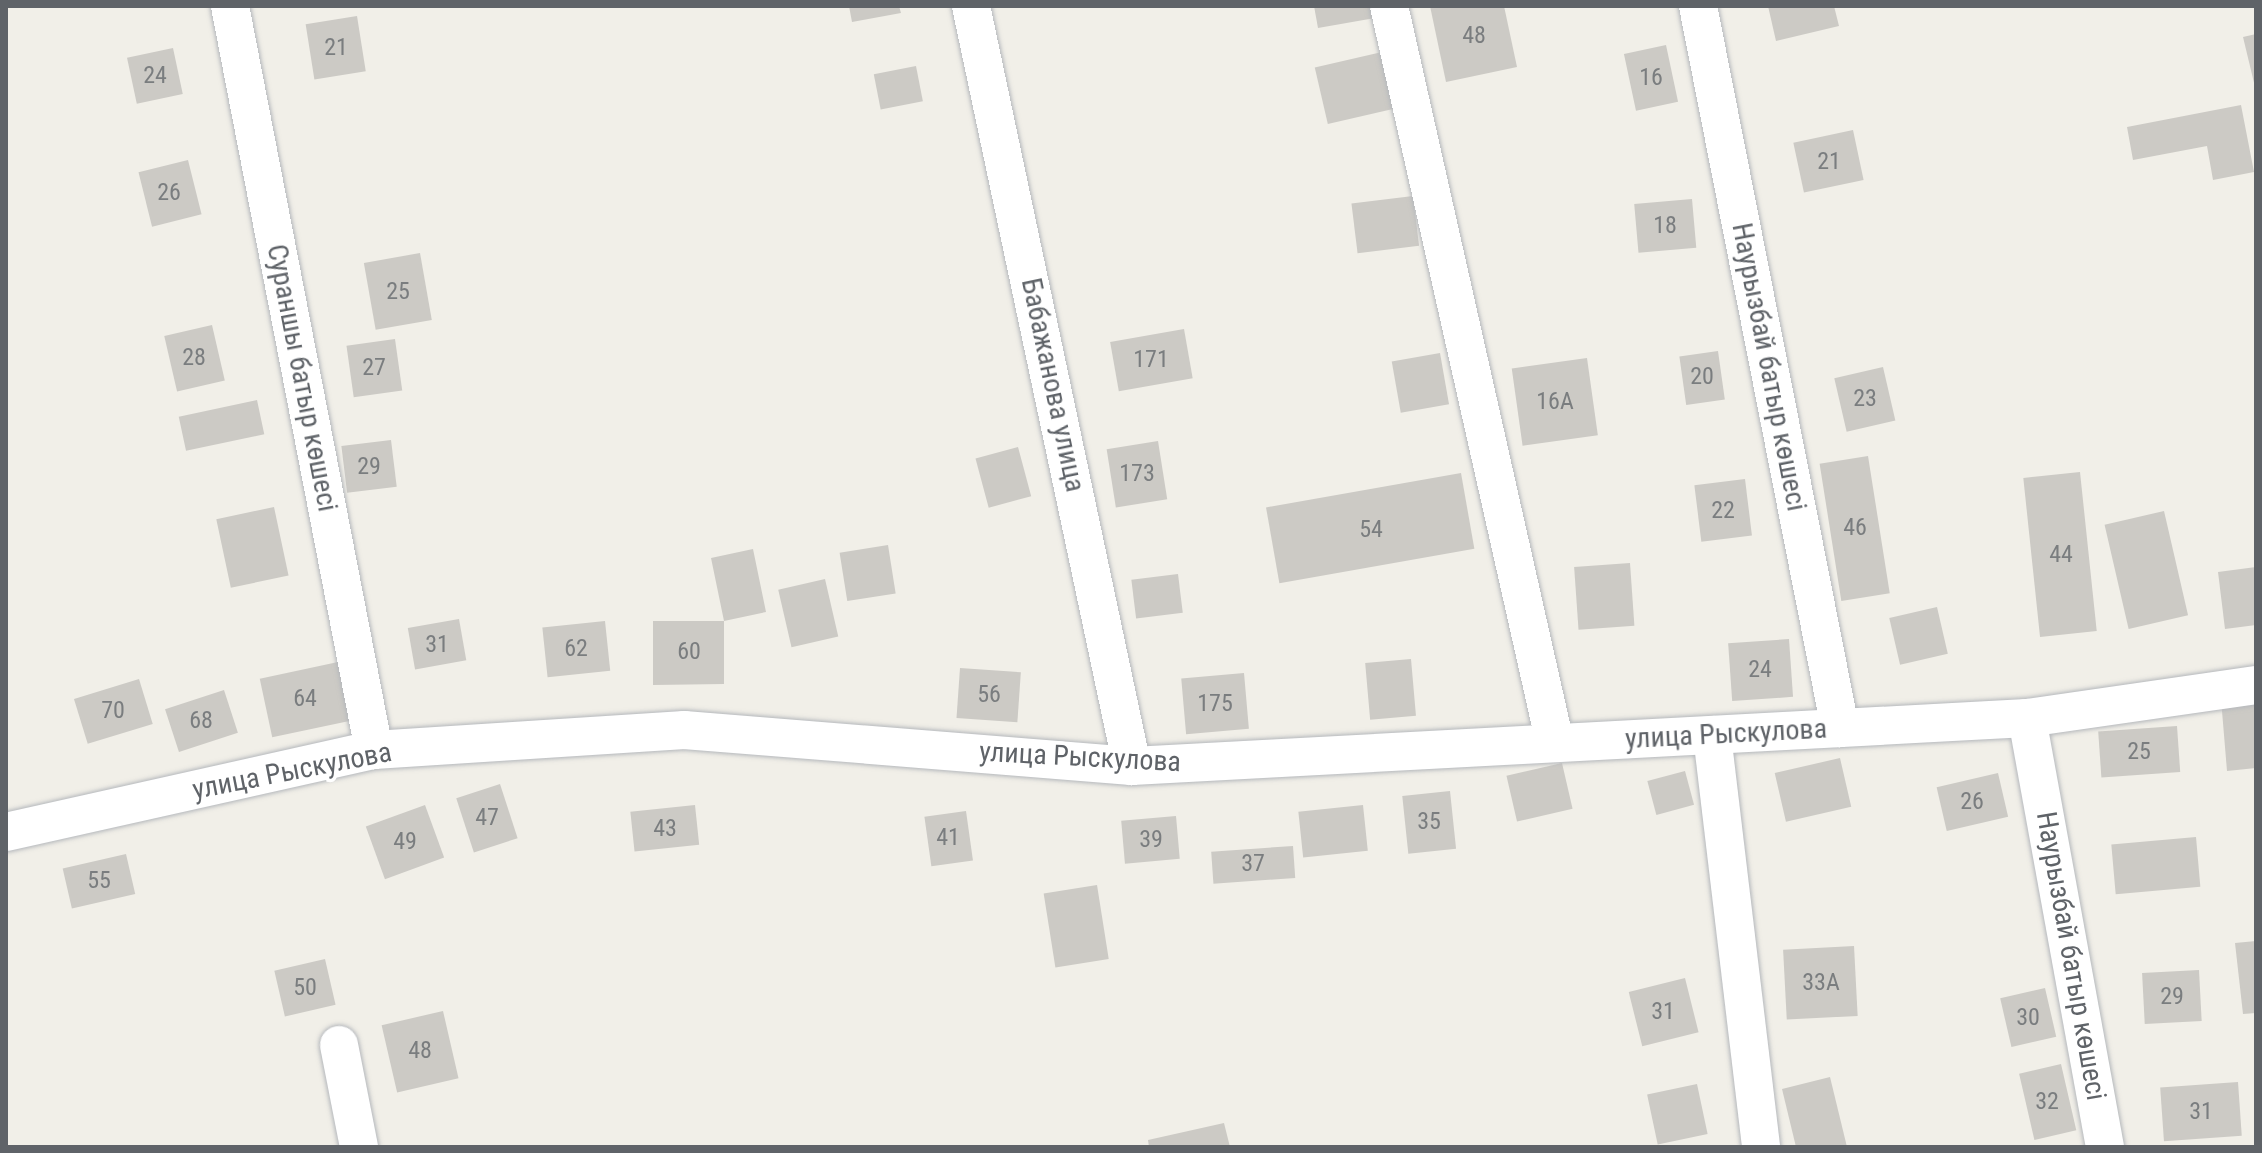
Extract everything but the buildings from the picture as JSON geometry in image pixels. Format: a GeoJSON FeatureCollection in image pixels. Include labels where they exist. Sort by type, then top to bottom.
{"type":"FeatureCollection","features":[{"type":"Feature","properties":{"kind":"street","name":"Сураншы батыр көшесі"},"geometry":{"type":"LineString","coordinates":[[230,6],[374,750]]}},
{"type":"Feature","properties":{"kind":"street","name":"Бабажанова улица"},"geometry":{"type":"LineString","coordinates":[[971,6],[1132,766]]}},
{"type":"Feature","properties":{"kind":"street"},"geometry":{"type":"LineString","coordinates":[[1389,6],[1555,743]]}},
{"type":"Feature","properties":{"kind":"street","name":"Наурызбай батыр көшесі"},"geometry":{"type":"LineString","coordinates":[[1698,6],[1840,728]]}},
{"type":"Feature","properties":{"kind":"street","name":"улица Рыскулова"},"geometry":{"type":"LineString","coordinates":[[6,832],[374,750],[684,730],[1132,766],[2027,718],[2256,685]]}},
{"type":"Feature","properties":{"kind":"street","name":"Наурызбай батыр көшесі"},"geometry":{"type":"LineString","coordinates":[[2027,718],[2105,1147]]}},
{"type":"Feature","properties":{"kind":"street"},"geometry":{"type":"LineString","coordinates":[[1712,735],[1761,1147]]}},
{"type":"Feature","properties":{"kind":"street"},"geometry":{"type":"LineString","coordinates":[[339,1045],[359,1147]]}}]}
